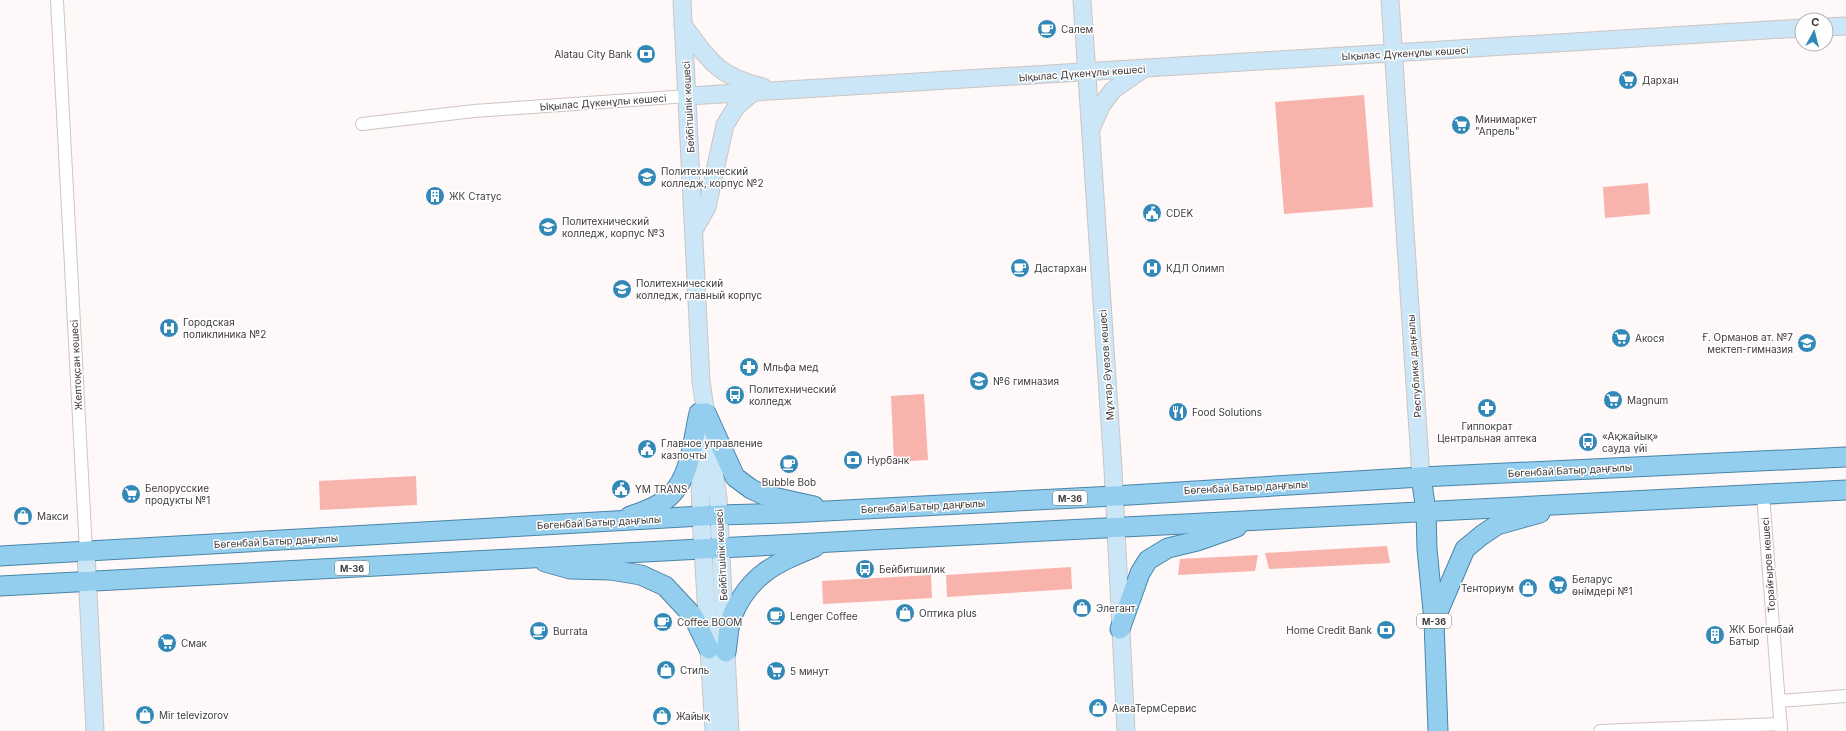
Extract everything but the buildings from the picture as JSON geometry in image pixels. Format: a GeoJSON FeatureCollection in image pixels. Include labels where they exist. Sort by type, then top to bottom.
{"type":"FeatureCollection","features":[{"type":"Feature","properties":{"kind":"main road"},"geometry":{"type":"LineString","coordinates":[[702,413],[735,477],[751,489],[764,495],[835,510]]}},
{"type":"Feature","properties":{"kind":"main road"},"geometry":{"type":"LineString","coordinates":[[614,522],[646,510],[671,496],[683,478],[702,413]]}},
{"type":"Feature","properties":{"kind":"main road","name":"Бөгенбай Батыр даңғылы"},"geometry":{"type":"LineString","coordinates":[[0,556],[710,516],[1114,496],[1421,477],[1846,457]]}},
{"type":"Feature","properties":{"kind":"main road","name":"Республика даңғылы"},"geometry":{"type":"LineString","coordinates":[[1421,477],[1419,511],[1427,549],[1434,621],[1438,731]]}},
{"type":"Feature","properties":{"kind":"main road"},"geometry":{"type":"LineString","coordinates":[[1419,511],[1846,490]]}},
{"type":"Feature","properties":{"kind":"main road"},"geometry":{"type":"LineString","coordinates":[[1434,621],[1465,550],[1482,535],[1497,525],[1574,504]]}},
{"type":"Feature","properties":{"kind":"main road","name":"M-36"},"geometry":{"type":"LineString","coordinates":[[0,586],[1419,511]]}},
{"type":"Feature","properties":{"kind":"main road"},"geometry":{"type":"LineString","coordinates":[[1120,629],[1140,573],[1148,560],[1168,548],[1198,541],[1254,520]]}},
{"type":"Feature","properties":{"kind":"main road"},"geometry":{"type":"LineString","coordinates":[[718,651],[732,616],[751,583],[777,563],[828,542]]}},
{"type":"Feature","properties":{"kind":"main road"},"geometry":{"type":"LineString","coordinates":[[531,558],[570,569],[610,570],[642,575],[665,586],[693,616],[718,651]]}},
{"type":"Feature","properties":{"kind":"street","name":"Желтоқсан көшесі"},"geometry":{"type":"LineString","coordinates":[[57,0],[95,731]]}},
{"type":"Feature","properties":{"kind":"street","name":"Бейбітшілік көшесі"},"geometry":{"type":"LineString","coordinates":[[682,0],[688,96],[702,413],[718,651],[730,731]]}},
{"type":"Feature","properties":{"kind":"street","name":"Мұхтар Әуезов көшесі"},"geometry":{"type":"LineString","coordinates":[[1082,0],[1116,527],[1126,731]]}},
{"type":"Feature","properties":{"kind":"street","name":"Республика даңғылы"},"geometry":{"type":"LineString","coordinates":[[1390,0],[1421,477]]}},
{"type":"Feature","properties":{"kind":"street"},"geometry":{"type":"LineString","coordinates":[[683,25],[709,60],[725,74],[742,82],[781,91]]}},
{"type":"Feature","properties":{"kind":"street"},"geometry":{"type":"LineString","coordinates":[[1834,27],[1846,26]]}},
{"type":"Feature","properties":{"kind":"street","name":"Ықылас Дүкенұлы көшесі"},"geometry":{"type":"LineString","coordinates":[[362,124],[474,111],[688,96],[1794,29]]}},
{"type":"Feature","properties":{"kind":"street"},"geometry":{"type":"LineString","coordinates":[[1090,133],[1101,106],[1113,90],[1143,69]]}},
{"type":"Feature","properties":{"kind":"street"},"geometry":{"type":"LineString","coordinates":[[694,230],[707,207],[725,125],[736,107],[752,93]]}},
{"type":"Feature","properties":{"kind":"street","name":"Торайғыров көшесі"},"geometry":{"type":"LineString","coordinates":[[1763,494],[1781,728]]}},
{"type":"Feature","properties":{"kind":"street","name":"Бейбітшілік көшесі"},"geometry":{"type":"LineString","coordinates":[[714,731],[718,651]]}},
{"type":"Feature","properties":{"kind":"street"},"geometry":{"type":"LineString","coordinates":[[1779,701],[1846,696]]}},
{"type":"Feature","properties":{"kind":"street"},"geometry":{"type":"LineString","coordinates":[[1600,731],[1781,728]]}},
{"type":"Feature","properties":{"kind":"shaded area"},"geometry":{"type":"Polygon","coordinates":[[[1364,95],[1373,207],[1284,214],[1275,102],[1364,95]]]}},
{"type":"Feature","properties":{"kind":"shaded area"},"geometry":{"type":"Polygon","coordinates":[[[1648,183],[1650,214],[1605,218],[1603,187],[1648,183]]]}},
{"type":"Feature","properties":{"kind":"shaded area"},"geometry":{"type":"Polygon","coordinates":[[[924,394],[928,460],[894,462],[891,396],[924,394]]]}},
{"type":"Feature","properties":{"kind":"shaded area"},"geometry":{"type":"Polygon","coordinates":[[[416,476],[417,505],[320,510],[319,481],[416,476]]]}},
{"type":"Feature","properties":{"kind":"shaded area"},"geometry":{"type":"Polygon","coordinates":[[[1387,546],[1390,563],[1269,569],[1265,553],[1387,546]]]}},
{"type":"Feature","properties":{"kind":"shaded area"},"geometry":{"type":"Polygon","coordinates":[[[1258,555],[1255,571],[1178,575],[1180,559],[1258,555]]]}},
{"type":"Feature","properties":{"kind":"shaded area"},"geometry":{"type":"Polygon","coordinates":[[[1071,567],[1072,589],[947,597],[946,575],[1071,567]]]}},
{"type":"Feature","properties":{"kind":"shaded area"},"geometry":{"type":"Polygon","coordinates":[[[931,575],[932,598],[823,604],[822,581],[931,575]]]}},
{"type":"Feature","properties":{"kind":"place","name":"Салем"},"geometry":{"type":"Point","coordinates":[1047,29]}},
{"type":"Feature","properties":{"kind":"place","name":"Alatau City Bank"},"geometry":{"type":"Point","coordinates":[646,54]}},
{"type":"Feature","properties":{"kind":"place","name":"Дархан"},"geometry":{"type":"Point","coordinates":[1628,80]}},
{"type":"Feature","properties":{"kind":"place","name":"Минимаркет \"Апрель\""},"geometry":{"type":"Point","coordinates":[1461,125]}},
{"type":"Feature","properties":{"kind":"place","name":"Политехнический колледж, корпус №2"},"geometry":{"type":"Point","coordinates":[647,177]}},
{"type":"Feature","properties":{"kind":"place","name":"ЖК Статус"},"geometry":{"type":"Point","coordinates":[435,196]}},
{"type":"Feature","properties":{"kind":"place","name":"CDEK"},"geometry":{"type":"Point","coordinates":[1152,213]}},
{"type":"Feature","properties":{"kind":"place","name":"Политехнический колледж, корпус №3"},"geometry":{"type":"Point","coordinates":[548,227]}},
{"type":"Feature","properties":{"kind":"place","name":"Дастархан"},"geometry":{"type":"Point","coordinates":[1020,268]}},
{"type":"Feature","properties":{"kind":"place","name":"КДЛ Олимп"},"geometry":{"type":"Point","coordinates":[1152,268]}},
{"type":"Feature","properties":{"kind":"place","name":"Политехнический колледж, главный корпус"},"geometry":{"type":"Point","coordinates":[622,289]}},
{"type":"Feature","properties":{"kind":"place","name":"Городская поликлиника №2"},"geometry":{"type":"Point","coordinates":[169,328]}},
{"type":"Feature","properties":{"kind":"place","name":"Акося"},"geometry":{"type":"Point","coordinates":[1621,338]}},
{"type":"Feature","properties":{"kind":"place","name":"Ғ. Орманов ат. №7 мектеп-гимназия"},"geometry":{"type":"Point","coordinates":[1807,343]}},
{"type":"Feature","properties":{"kind":"place","name":"Мльфа мед"},"geometry":{"type":"Point","coordinates":[749,367]}},
{"type":"Feature","properties":{"kind":"place","name":"№6 гимназия"},"geometry":{"type":"Point","coordinates":[979,381]}},
{"type":"Feature","properties":{"kind":"place","name":"Политехнический колледж"},"geometry":{"type":"Point","coordinates":[735,395]}},
{"type":"Feature","properties":{"kind":"place","name":"Magnum"},"geometry":{"type":"Point","coordinates":[1613,400]}},
{"type":"Feature","properties":{"kind":"place","name":"Гиппократ Центральная аптека"},"geometry":{"type":"Point","coordinates":[1487,408]}},
{"type":"Feature","properties":{"kind":"place","name":"Food Solutions"},"geometry":{"type":"Point","coordinates":[1178,412]}},
{"type":"Feature","properties":{"kind":"place","name":"«Ақжайық» сауда үйі"},"geometry":{"type":"Point","coordinates":[1588,442]}},
{"type":"Feature","properties":{"kind":"place","name":"Главное управление казпочты"},"geometry":{"type":"Point","coordinates":[647,449]}},
{"type":"Feature","properties":{"kind":"place","name":"Нурбанк"},"geometry":{"type":"Point","coordinates":[853,460]}},
{"type":"Feature","properties":{"kind":"place","name":"Bubble Bob"},"geometry":{"type":"Point","coordinates":[789,464]}},
{"type":"Feature","properties":{"kind":"place","name":"YM TRANS"},"geometry":{"type":"Point","coordinates":[621,489]}},
{"type":"Feature","properties":{"kind":"place","name":"Белорусские продукты №1"},"geometry":{"type":"Point","coordinates":[131,494]}},
{"type":"Feature","properties":{"kind":"place","name":"Макси"},"geometry":{"type":"Point","coordinates":[23,516]}},
{"type":"Feature","properties":{"kind":"place","name":"Бейбитшилик"},"geometry":{"type":"Point","coordinates":[865,569]}},
{"type":"Feature","properties":{"kind":"place","name":"Беларус өнімдері №1"},"geometry":{"type":"Point","coordinates":[1558,585]}},
{"type":"Feature","properties":{"kind":"place","name":"Тенториум"},"geometry":{"type":"Point","coordinates":[1528,588]}},
{"type":"Feature","properties":{"kind":"place","name":"Элегант"},"geometry":{"type":"Point","coordinates":[1082,608]}},
{"type":"Feature","properties":{"kind":"place","name":"Оптика plus"},"geometry":{"type":"Point","coordinates":[905,613]}},
{"type":"Feature","properties":{"kind":"place","name":"Lenger Coffee"},"geometry":{"type":"Point","coordinates":[776,616]}},
{"type":"Feature","properties":{"kind":"place","name":"Coffee BOOM"},"geometry":{"type":"Point","coordinates":[663,622]}},
{"type":"Feature","properties":{"kind":"place","name":"Home Credit Bank"},"geometry":{"type":"Point","coordinates":[1386,630]}},
{"type":"Feature","properties":{"kind":"place","name":"Burrata"},"geometry":{"type":"Point","coordinates":[539,631]}},
{"type":"Feature","properties":{"kind":"place","name":"ЖК Богенбай Батыр"},"geometry":{"type":"Point","coordinates":[1715,635]}},
{"type":"Feature","properties":{"kind":"place","name":"Смак"},"geometry":{"type":"Point","coordinates":[167,643]}},
{"type":"Feature","properties":{"kind":"place","name":"Стиль"},"geometry":{"type":"Point","coordinates":[666,670]}},
{"type":"Feature","properties":{"kind":"place","name":"5 минут"},"geometry":{"type":"Point","coordinates":[776,671]}},
{"type":"Feature","properties":{"kind":"place","name":"АкваТермСервис"},"geometry":{"type":"Point","coordinates":[1098,708]}},
{"type":"Feature","properties":{"kind":"place","name":"Mir televizorov"},"geometry":{"type":"Point","coordinates":[145,715]}},
{"type":"Feature","properties":{"kind":"place","name":"Жайық"},"geometry":{"type":"Point","coordinates":[662,716]}}]}
